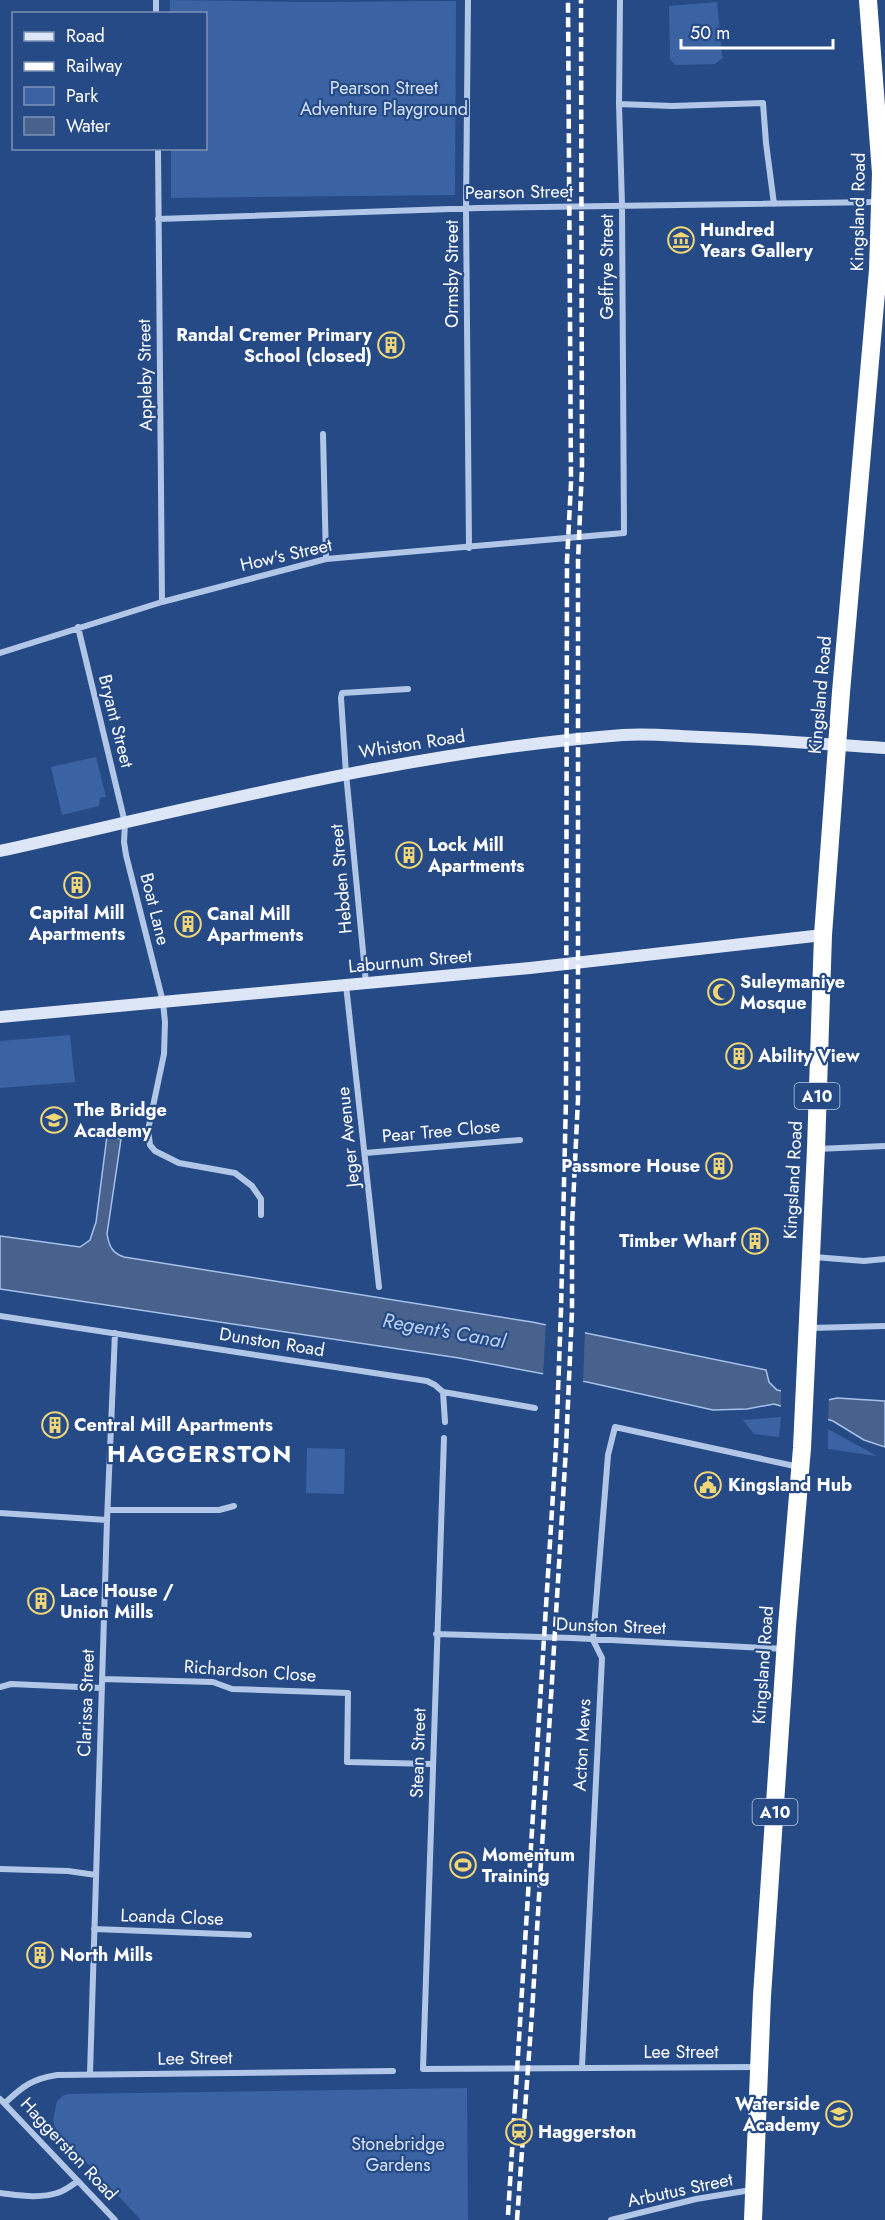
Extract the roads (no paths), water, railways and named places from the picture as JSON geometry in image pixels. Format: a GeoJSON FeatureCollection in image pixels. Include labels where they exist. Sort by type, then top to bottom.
{"type":"FeatureCollection","features":[{"type":"Feature","properties":{"kind":"highway","name":"Kingsland Road"},"geometry":{"type":"LineString","coordinates":[[753,2220],[759,2067],[785,1649],[802,1435],[816,1149],[823,935],[837,745],[875,320],[881,201],[876,44],[868,0]]}},
{"type":"Feature","properties":{"kind":"street","name":"Ormsby Street"},"geometry":{"type":"LineString","coordinates":[[468,0],[466,209],[469,548]]}},
{"type":"Feature","properties":{"kind":"street","name":"Geffrye Street"},"geometry":{"type":"LineString","coordinates":[[620,0],[624,533]]}},
{"type":"Feature","properties":{"kind":"street"},"geometry":{"type":"LineString","coordinates":[[619,104],[672,106],[763,103],[774,204]]}},
{"type":"Feature","properties":{"kind":"street","name":"Appleby Street"},"geometry":{"type":"LineString","coordinates":[[158,150],[162,602]]}},
{"type":"Feature","properties":{"kind":"street","name":"Pearson Street"},"geometry":{"type":"LineString","coordinates":[[158,219],[622,205],[881,201]]}},
{"type":"Feature","properties":{"kind":"street"},"geometry":{"type":"LineString","coordinates":[[322,434],[326,558]]}},
{"type":"Feature","properties":{"kind":"street","name":"How's Street"},"geometry":{"type":"LineString","coordinates":[[0,653],[162,602],[326,558],[469,548],[624,533]]}},
{"type":"Feature","properties":{"kind":"street","name":"Bryant Street"},"geometry":{"type":"LineString","coordinates":[[78,627],[125,823]]}},
{"type":"Feature","properties":{"kind":"street","name":"Hebden Street"},"geometry":{"type":"LineString","coordinates":[[366,983],[340,705],[342,693],[408,689]]}},
{"type":"Feature","properties":{"kind":"street","name":"Whiston Road"},"geometry":{"type":"LineString","coordinates":[[0,851],[346,773],[513,747],[625,734],[733,738],[885,748]]}},
{"type":"Feature","properties":{"kind":"street","name":"Boat Lane"},"geometry":{"type":"LineString","coordinates":[[125,823],[124,847],[163,1002],[164,1054],[148,1130],[150,1145],[154,1151],[178,1163],[235,1173],[252,1186],[261,1198],[261,1215]]}},
{"type":"Feature","properties":{"kind":"street","name":"Laburnum Street"},"geometry":{"type":"LineString","coordinates":[[0,1017],[530,968],[823,935]]}},
{"type":"Feature","properties":{"kind":"street","name":"Jeger Avenue"},"geometry":{"type":"LineString","coordinates":[[346,985],[379,1287]]}},
{"type":"Feature","properties":{"kind":"street","name":"Pear Tree Close"},"geometry":{"type":"LineString","coordinates":[[364,1153],[520,1140]]}},
{"type":"Feature","properties":{"kind":"street"},"geometry":{"type":"LineString","coordinates":[[816,1149],[885,1146]]}},
{"type":"Feature","properties":{"kind":"street"},"geometry":{"type":"LineString","coordinates":[[810,1256],[864,1261],[885,1259]]}},
{"type":"Feature","properties":{"kind":"street","name":"Dunston Road"},"geometry":{"type":"LineString","coordinates":[[0,1316],[427,1381],[443,1392],[535,1408]]}},
{"type":"Feature","properties":{"kind":"street"},"geometry":{"type":"LineString","coordinates":[[806,1328],[885,1326]]}},
{"type":"Feature","properties":{"kind":"street","name":"Clarissa Street"},"geometry":{"type":"LineString","coordinates":[[90,2074],[115,1333]]}},
{"type":"Feature","properties":{"kind":"street"},"geometry":{"type":"LineString","coordinates":[[443,1392],[445,1422]]}},
{"type":"Feature","properties":{"kind":"street","name":"Acton Mews"},"geometry":{"type":"LineString","coordinates":[[582,2067],[602,1658],[592,1640],[608,1455],[615,1427],[800,1467]]}},
{"type":"Feature","properties":{"kind":"street","name":"Stean Street"},"geometry":{"type":"LineString","coordinates":[[423,2068],[444,1438]]}},
{"type":"Feature","properties":{"kind":"street"},"geometry":{"type":"LineString","coordinates":[[108,1510],[219,1510],[234,1506]]}},
{"type":"Feature","properties":{"kind":"street"},"geometry":{"type":"LineString","coordinates":[[0,1513],[107,1520]]}},
{"type":"Feature","properties":{"kind":"street","name":"Dunston Street"},"geometry":{"type":"LineString","coordinates":[[436,1634],[785,1649]]}},
{"type":"Feature","properties":{"kind":"street","name":"Richardson Close"},"geometry":{"type":"LineString","coordinates":[[102,1679],[213,1682],[232,1689],[348,1693],[346,1762],[432,1764]]}},
{"type":"Feature","properties":{"kind":"street"},"geometry":{"type":"LineString","coordinates":[[0,1687],[11,1684],[102,1688]]}},
{"type":"Feature","properties":{"kind":"street"},"geometry":{"type":"LineString","coordinates":[[0,1869],[68,1871],[96,1875]]}},
{"type":"Feature","properties":{"kind":"street","name":"Loanda Close"},"geometry":{"type":"LineString","coordinates":[[94,1929],[249,1935]]}},
{"type":"Feature","properties":{"kind":"street","name":"Lee Street"},"geometry":{"type":"LineString","coordinates":[[423,2068],[759,2067]]}},
{"type":"Feature","properties":{"kind":"street","name":"Lee Street"},"geometry":{"type":"LineString","coordinates":[[2,2101],[23,2086],[40,2078],[90,2074],[393,2071]]}},
{"type":"Feature","properties":{"kind":"street","name":"Haggerston Road"},"geometry":{"type":"LineString","coordinates":[[2,2101],[115,2220]]}},
{"type":"Feature","properties":{"kind":"street"},"geometry":{"type":"LineString","coordinates":[[0,2193],[47,2195],[58,2193],[78,2181]]}},
{"type":"Feature","properties":{"kind":"street","name":"Arbutus Street"},"geometry":{"type":"LineString","coordinates":[[611,2220],[696,2199],[755,2189]]}},
{"type":"Feature","properties":{"kind":"water","name":"Regent's Canal"},"geometry":{"type":"Polygon","coordinates":[[[107,1136],[121,1139],[107,1234],[112,1248],[124,1257],[532,1322],[766,1370],[769,1382],[777,1390],[828,1400],[837,1398],[885,1401],[885,1447],[864,1440],[833,1421],[774,1404],[747,1409],[713,1410],[587,1382],[459,1358],[0,1289],[0,1236],[80,1247],[90,1240],[96,1222],[107,1136]]]}},
{"type":"Feature","properties":{"kind":"railway"},"geometry":{"type":"LineString","coordinates":[[508,2215],[556,1446],[561,1310],[566,1099],[567,561],[571,483],[568,0]]}},
{"type":"Feature","properties":{"kind":"railway"},"geometry":{"type":"LineString","coordinates":[[517,2220],[532,2013],[566,1448],[572,1311],[572,1226],[578,1099],[578,561],[582,468],[581,0]]}},
{"type":"Feature","properties":{"kind":"place","name":"Hundred Years Gallery"},"geometry":{"type":"Point","coordinates":[681,240]}},
{"type":"Feature","properties":{"kind":"place","name":"Randal Cremer Primary School (closed)"},"geometry":{"type":"Point","coordinates":[391,345]}},
{"type":"Feature","properties":{"kind":"place","name":"Lock Mill Apartments"},"geometry":{"type":"Point","coordinates":[409,855]}},
{"type":"Feature","properties":{"kind":"place","name":"Capital Mill Apartments"},"geometry":{"type":"Point","coordinates":[77,885]}},
{"type":"Feature","properties":{"kind":"place","name":"Canal Mill Apartments"},"geometry":{"type":"Point","coordinates":[188,924]}},
{"type":"Feature","properties":{"kind":"place","name":"Suleymaniye Mosque"},"geometry":{"type":"Point","coordinates":[721,992]}},
{"type":"Feature","properties":{"kind":"place","name":"Ability View"},"geometry":{"type":"Point","coordinates":[739,1056]}},
{"type":"Feature","properties":{"kind":"place","name":"The Bridge Academy"},"geometry":{"type":"Point","coordinates":[54,1120]}},
{"type":"Feature","properties":{"kind":"place","name":"Passmore House"},"geometry":{"type":"Point","coordinates":[719,1166]}},
{"type":"Feature","properties":{"kind":"place","name":"Timber Wharf"},"geometry":{"type":"Point","coordinates":[755,1241]}},
{"type":"Feature","properties":{"kind":"place","name":"Central Mill Apartments"},"geometry":{"type":"Point","coordinates":[55,1425]}},
{"type":"Feature","properties":{"kind":"place","name":"Kingsland Hub"},"geometry":{"type":"Point","coordinates":[708,1485]}},
{"type":"Feature","properties":{"kind":"place","name":"Lace House / Union Mills"},"geometry":{"type":"Point","coordinates":[41,1601]}},
{"type":"Feature","properties":{"kind":"place","name":"Momentum Training"},"geometry":{"type":"Point","coordinates":[463,1865]}},
{"type":"Feature","properties":{"kind":"place","name":"North Mills"},"geometry":{"type":"Point","coordinates":[40,1955]}},
{"type":"Feature","properties":{"kind":"place","name":"Waterside Academy"},"geometry":{"type":"Point","coordinates":[839,2114]}},
{"type":"Feature","properties":{"kind":"place","name":"Haggerston"},"geometry":{"type":"Point","coordinates":[519,2132]}},
{"type":"Feature","properties":{"kind":"district","name":"HAGGERSTON"},"geometry":{"type":"Point","coordinates":[200,1453]}},
{"type":"Feature","properties":{"kind":"park label","name":"Pearson Street Adventure Playground"},"geometry":{"type":"Point","coordinates":[384,98]}},
{"type":"Feature","properties":{"kind":"park label","name":"Stonebridge Gardens"},"geometry":{"type":"Point","coordinates":[398,2154]}}]}
